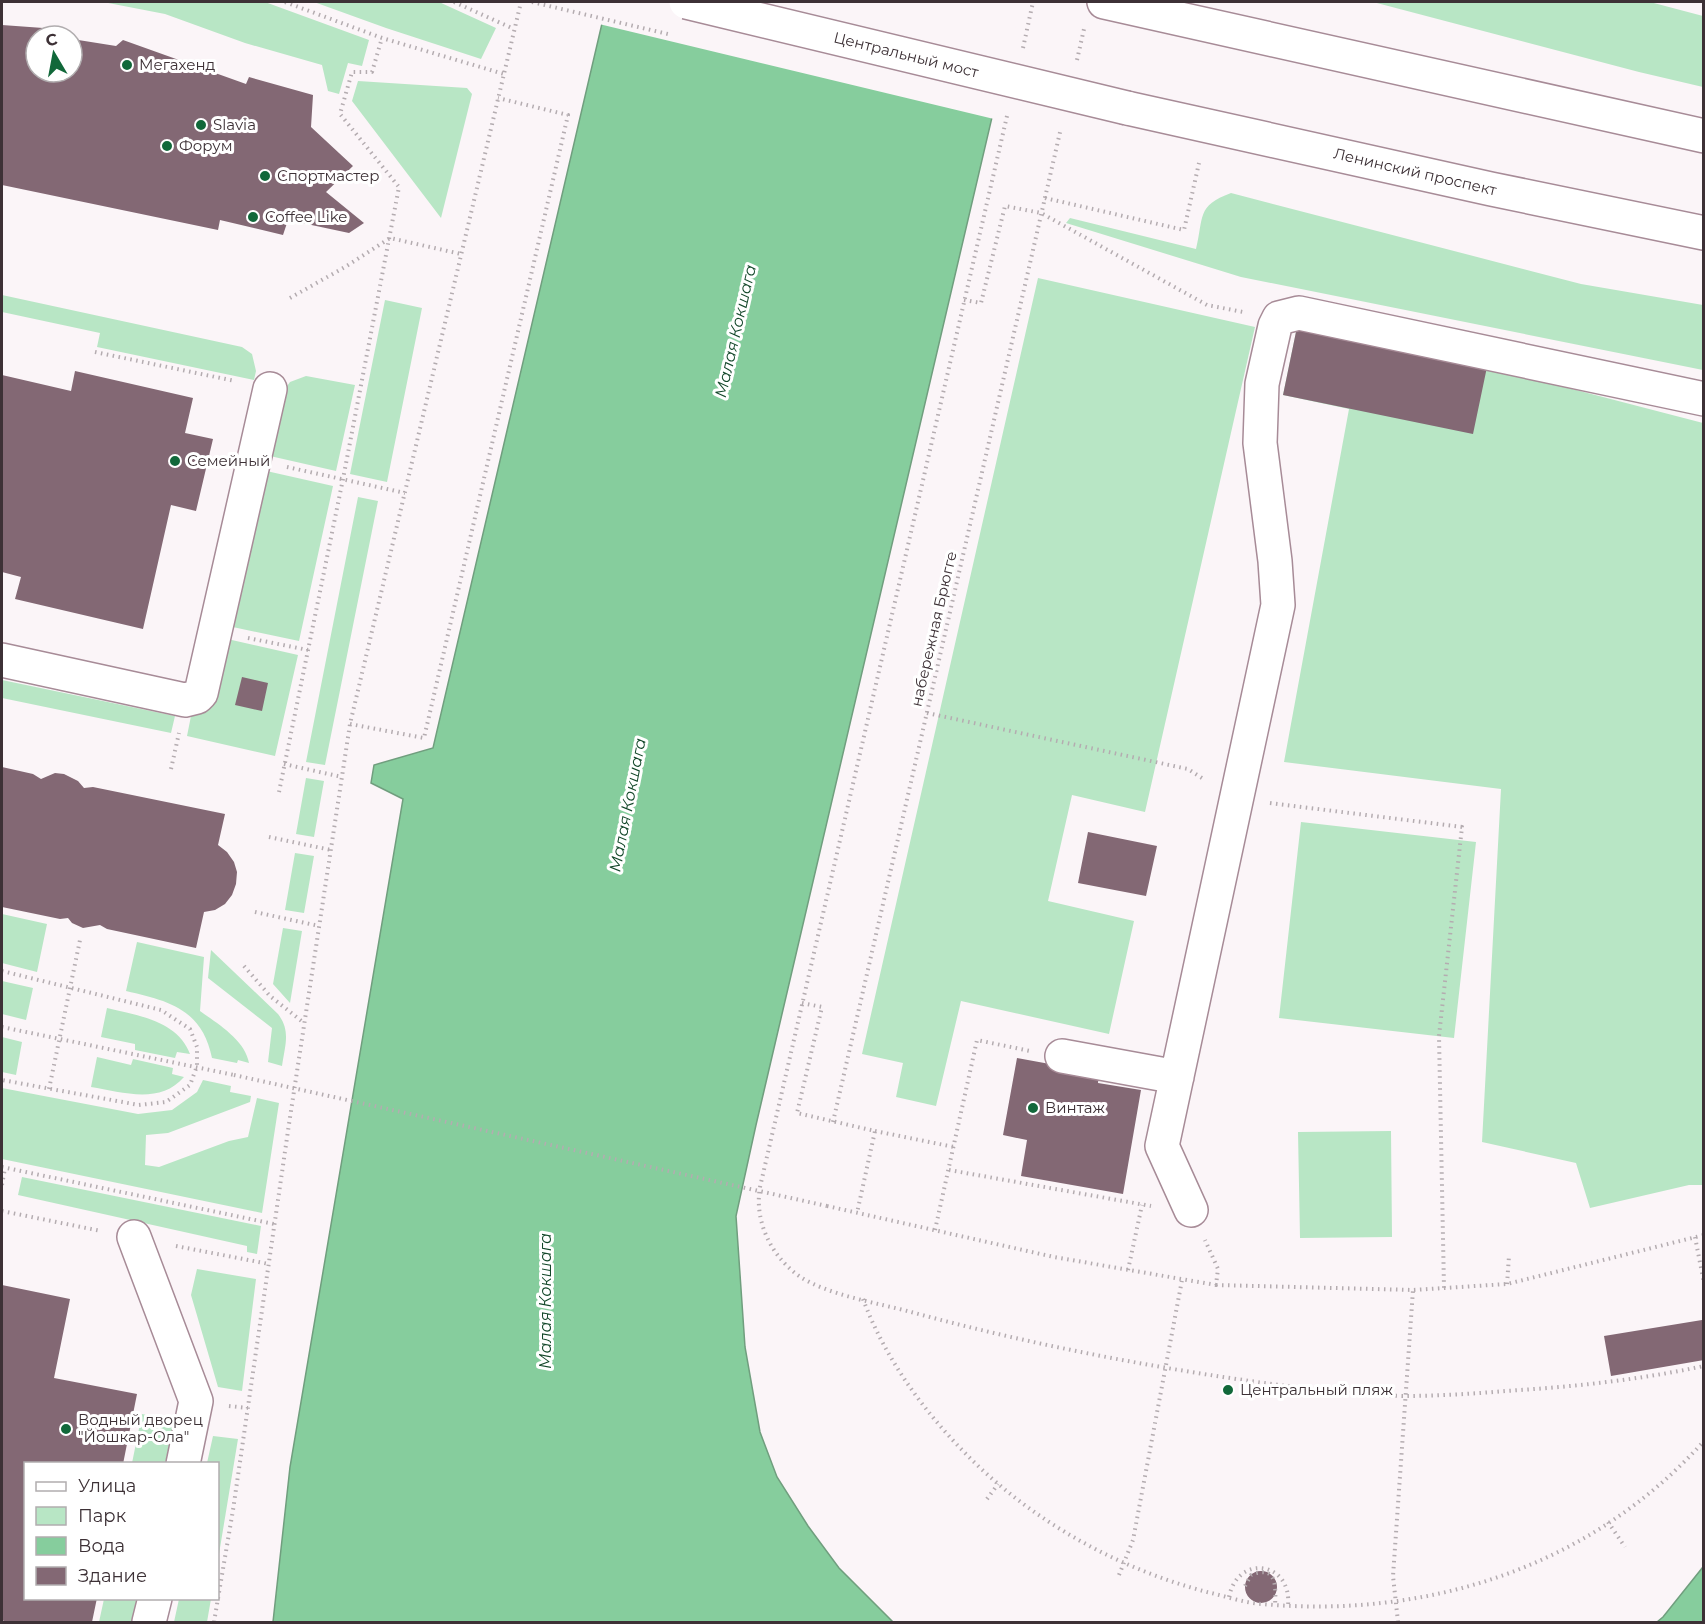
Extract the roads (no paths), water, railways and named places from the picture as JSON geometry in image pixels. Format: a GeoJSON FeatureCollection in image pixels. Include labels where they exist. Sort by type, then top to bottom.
{"type":"FeatureCollection","features":[{"type":"Feature","properties":{"kind":"main road","name":"Центральный мост"},"geometry":{"type":"LineString","coordinates":[[686,2],[1127,108]]}},
{"type":"Feature","properties":{"kind":"main road"},"geometry":{"type":"LineString","coordinates":[[1104,2],[1704,136]]}},
{"type":"Feature","properties":{"kind":"main road","name":"Ленинский проспект"},"geometry":{"type":"LineString","coordinates":[[1127,108],[1491,189],[1704,233]]}},
{"type":"Feature","properties":{"kind":"main road"},"geometry":{"type":"LineString","coordinates":[[1191,1210],[1162,1146],[1278,605],[1275,561],[1260,443],[1262,384],[1275,326],[1279,318],[1299,313],[1704,399]]}},
{"type":"Feature","properties":{"kind":"main road"},"geometry":{"type":"LineString","coordinates":[[2,660],[185,700],[197,697],[201,693],[270,388]]}},
{"type":"Feature","properties":{"kind":"main road"},"geometry":{"type":"LineString","coordinates":[[1062,1056],[1177,1077]]}},
{"type":"Feature","properties":{"kind":"main road"},"geometry":{"type":"LineString","coordinates":[[134,1238],[196,1401],[183,1462]]}},
{"type":"Feature","properties":{"kind":"main road"},"geometry":{"type":"LineString","coordinates":[[150,1623],[154,1600]]}},
{"type":"Feature","properties":{"kind":"water","name":"Малая Кокшага"},"geometry":{"type":"Polygon","coordinates":[[[607,2],[1019,2],[736,1216],[745,1347],[760,1432],[777,1477],[808,1526],[839,1568],[893,1622],[273,1622],[290,1467],[403,799],[371,783],[374,765],[433,748],[607,2]]]}},
{"type":"Feature","properties":{"kind":"water"},"geometry":{"type":"Polygon","coordinates":[[[1703,1567],[1703,1622],[1657,1622],[1663,1617],[1703,1567]]]}},
{"type":"Feature","properties":{"kind":"place","name":"Мегахенд"},"geometry":{"type":"Point","coordinates":[127,65]}},
{"type":"Feature","properties":{"kind":"place","name":"Slavia"},"geometry":{"type":"Point","coordinates":[201,125]}},
{"type":"Feature","properties":{"kind":"place","name":"Форум"},"geometry":{"type":"Point","coordinates":[167,146]}},
{"type":"Feature","properties":{"kind":"place","name":"Спортмастер"},"geometry":{"type":"Point","coordinates":[265,176]}},
{"type":"Feature","properties":{"kind":"place","name":"Coffee Like"},"geometry":{"type":"Point","coordinates":[253,217]}},
{"type":"Feature","properties":{"kind":"place","name":"Семейный"},"geometry":{"type":"Point","coordinates":[175,461]}},
{"type":"Feature","properties":{"kind":"place","name":"Винтаж"},"geometry":{"type":"Point","coordinates":[1033,1108]}},
{"type":"Feature","properties":{"kind":"place","name":"Центральный пляж"},"geometry":{"type":"Point","coordinates":[1228,1390]}},
{"type":"Feature","properties":{"kind":"place","name":"Водный дворец \"Йошкар-Ола\""},"geometry":{"type":"Point","coordinates":[66,1429]}}]}
